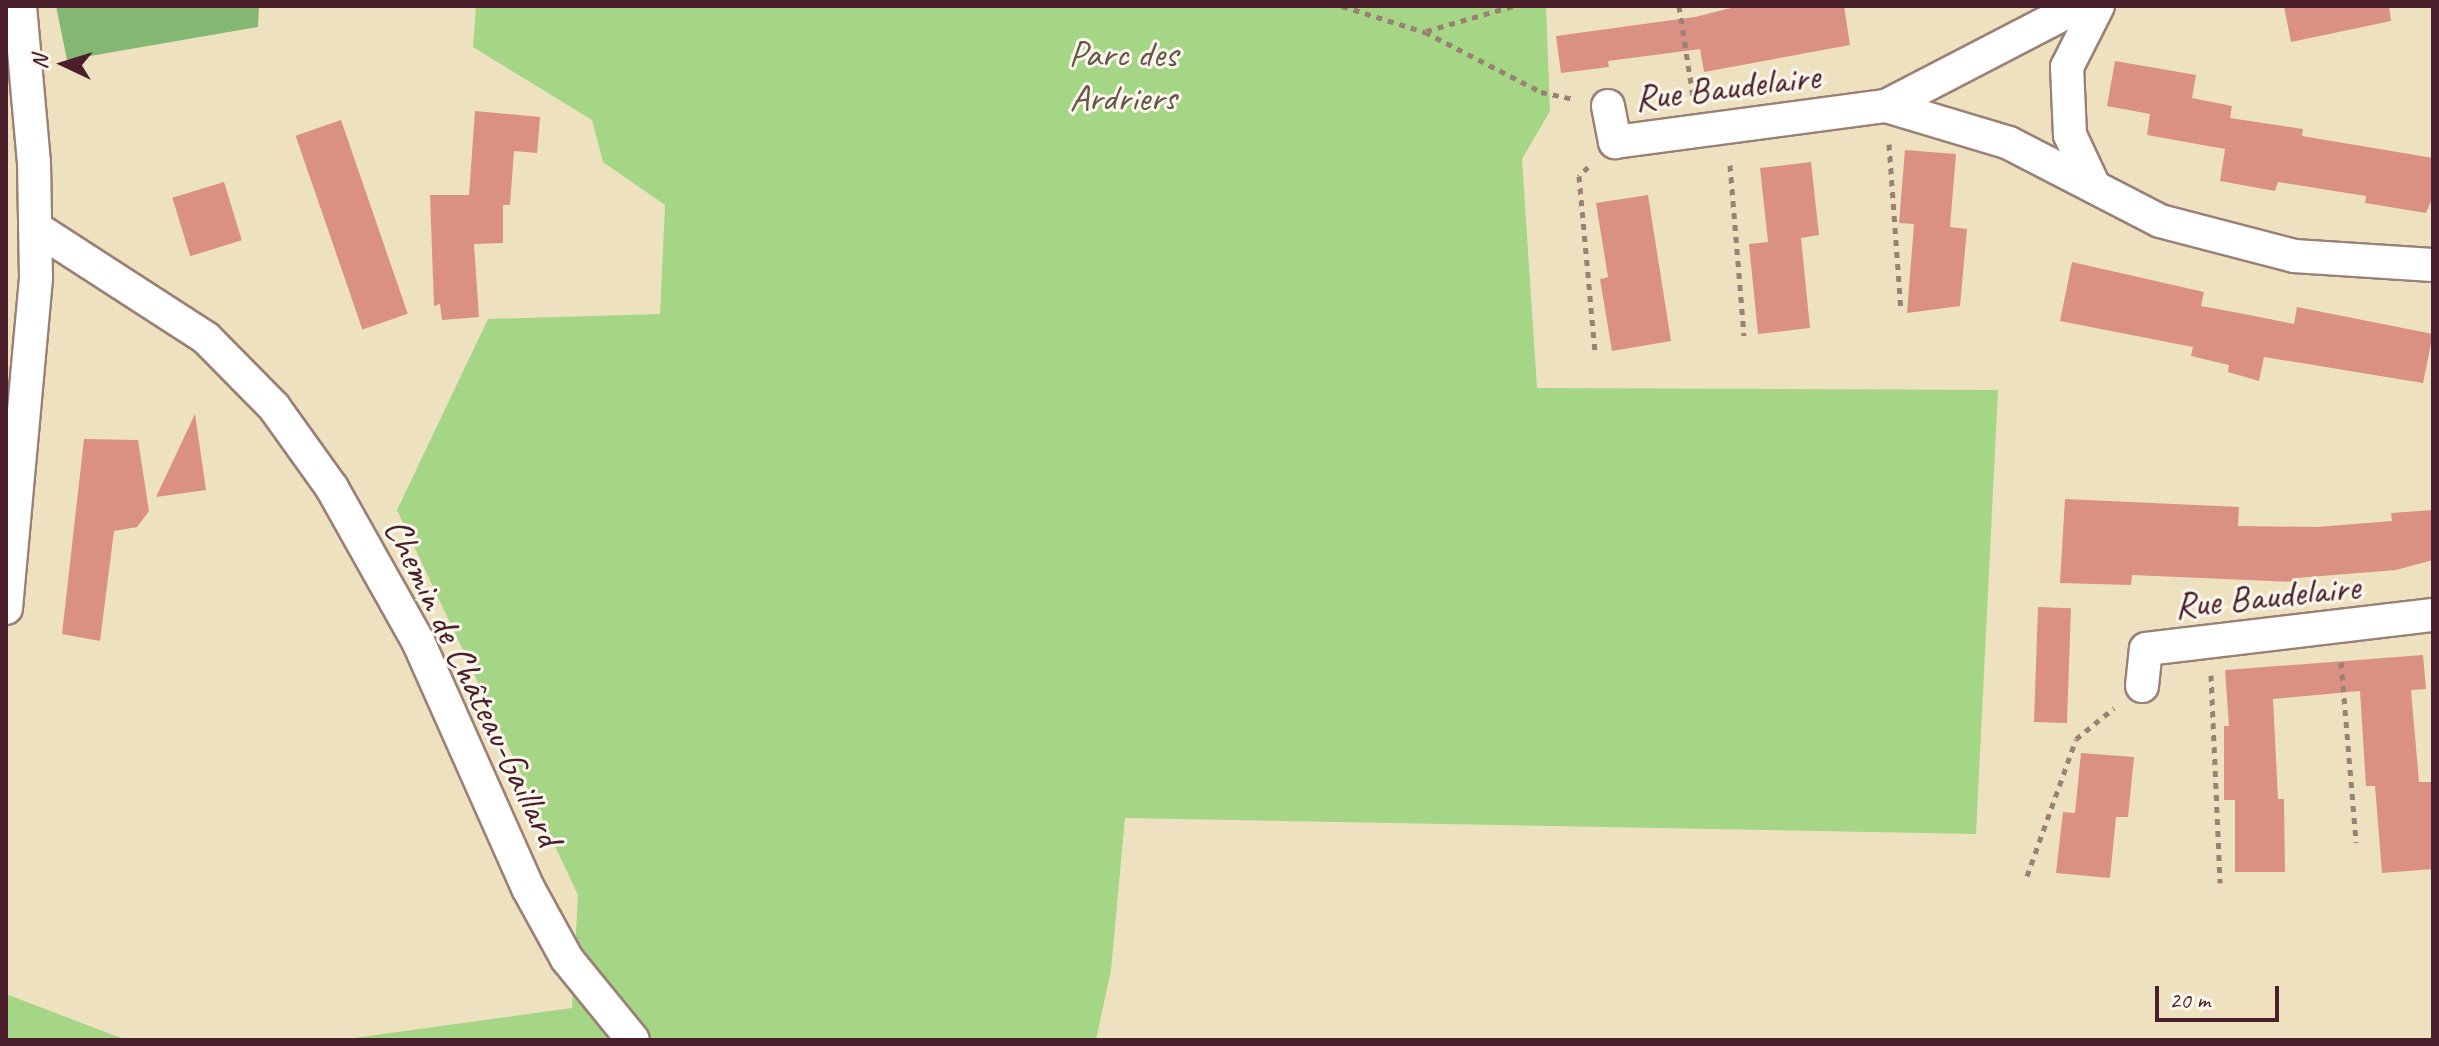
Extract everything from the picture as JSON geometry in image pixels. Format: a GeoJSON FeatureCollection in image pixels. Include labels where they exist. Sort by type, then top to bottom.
{"type":"FeatureCollection","features":[{"type":"Feature","properties":{"kind":"street"},"geometry":{"type":"LineString","coordinates":[[6,608],[33,350],[36,228],[20,6]]}},
{"type":"Feature","properties":{"kind":"street","name":"Rue Baudelaire"},"geometry":{"type":"LineString","coordinates":[[1608,106],[1615,142],[1886,106],[2079,6]]}},
{"type":"Feature","properties":{"kind":"street"},"geometry":{"type":"LineString","coordinates":[[2093,184],[2070,135],[2067,67],[2098,6]]}},
{"type":"Feature","properties":{"kind":"street","name":"Rue Baudelaire"},"geometry":{"type":"LineString","coordinates":[[1886,106],[2009,143],[2160,221],[2294,256],[2433,265]]}},
{"type":"Feature","properties":{"kind":"street","name":"Chemin de Château-Gaillard"},"geometry":{"type":"LineString","coordinates":[[36,228],[206,338],[274,407],[332,488],[418,641],[528,888],[567,959],[633,1040]]}},
{"type":"Feature","properties":{"kind":"street","name":"Rue Baudelaire"},"geometry":{"type":"LineString","coordinates":[[2142,686],[2146,649],[2338,629],[2433,615]]}},
{"type":"Feature","properties":{"kind":"path"},"geometry":{"type":"LineString","coordinates":[[1342,6],[1425,32],[1541,92],[1608,106]]}},
{"type":"Feature","properties":{"kind":"path"},"geometry":{"type":"LineString","coordinates":[[1425,32],[1513,6]]}},
{"type":"Feature","properties":{"kind":"path"},"geometry":{"type":"LineString","coordinates":[[1679,6],[1712,131],[1744,335]]}},
{"type":"Feature","properties":{"kind":"path"},"geometry":{"type":"LineString","coordinates":[[1886,106],[1901,310]]}},
{"type":"Feature","properties":{"kind":"path"},"geometry":{"type":"LineString","coordinates":[[1595,353],[1579,176],[1615,142]]}},
{"type":"Feature","properties":{"kind":"path"},"geometry":{"type":"LineString","coordinates":[[2338,629],[2356,842]]}},
{"type":"Feature","properties":{"kind":"path"},"geometry":{"type":"LineString","coordinates":[[2209,642],[2220,883]]}},
{"type":"Feature","properties":{"kind":"path"},"geometry":{"type":"LineString","coordinates":[[2027,876],[2076,739],[2142,686]]}},
{"type":"Feature","properties":{"kind":"green space"},"geometry":{"type":"Polygon","coordinates":[[[56,6],[259,6],[258,27],[67,60],[56,6]]]}},
{"type":"Feature","properties":{"kind":"green space","name":"Parc des Ardriers"},"geometry":{"type":"Polygon","coordinates":[[[476,6],[1546,6],[1550,111],[1522,159],[1537,388],[1998,390],[1976,834],[1125,818],[1111,970],[1096,1040],[340,1040],[572,1008],[578,895],[397,510],[488,319],[660,314],[665,205],[603,162],[592,120],[473,47],[476,6]]]}},
{"type":"Feature","properties":{"kind":"green space"},"geometry":{"type":"Polygon","coordinates":[[[6,994],[126,1040],[6,1040],[6,994]]]}},
{"type":"Feature","properties":{"kind":"building"},"geometry":{"type":"Polygon","coordinates":[[[1739,6],[1844,6],[1850,45],[1704,72],[1700,49],[1608,61],[1609,67],[1561,73],[1556,36],[1695,17],[1739,6]]]}},
{"type":"Feature","properties":{"kind":"building"},"geometry":{"type":"Polygon","coordinates":[[[2284,6],[2389,6],[2391,21],[2291,42],[2284,6]]]}},
{"type":"Feature","properties":{"kind":"building"},"geometry":{"type":"Polygon","coordinates":[[[2115,61],[2196,75],[2192,98],[2232,106],[2230,118],[2303,129],[2302,136],[2433,158],[2433,196],[2426,213],[2365,203],[2366,196],[2278,182],[2275,191],[2220,181],[2225,149],[2147,135],[2150,114],[2107,106],[2115,61]]]}},
{"type":"Feature","properties":{"kind":"building"},"geometry":{"type":"Polygon","coordinates":[[[475,111],[540,117],[537,153],[514,151],[510,205],[503,205],[503,243],[474,244],[479,317],[442,320],[440,304],[434,306],[430,195],[469,195],[475,111]]]}},
{"type":"Feature","properties":{"kind":"building"},"geometry":{"type":"Polygon","coordinates":[[[341,120],[408,314],[362,329],[296,136],[341,120]]]}},
{"type":"Feature","properties":{"kind":"building"},"geometry":{"type":"Polygon","coordinates":[[[1905,150],[1956,154],[1950,227],[1967,229],[1960,306],[1907,313],[1914,224],[1899,223],[1905,150]]]}},
{"type":"Feature","properties":{"kind":"building"},"geometry":{"type":"Polygon","coordinates":[[[1811,162],[1819,235],[1801,238],[1810,328],[1758,334],[1749,244],[1768,242],[1760,168],[1811,162]]]}},
{"type":"Feature","properties":{"kind":"building"},"geometry":{"type":"Polygon","coordinates":[[[224,182],[242,240],[190,256],[172,198],[224,182]]]}},
{"type":"Feature","properties":{"kind":"building"},"geometry":{"type":"Polygon","coordinates":[[[1648,195],[1671,341],[1612,351],[1600,279],[1608,277],[1596,203],[1648,195]]]}},
{"type":"Feature","properties":{"kind":"building"},"geometry":{"type":"Polygon","coordinates":[[[2072,262],[2204,292],[2201,306],[2294,324],[2297,307],[2433,334],[2423,383],[2264,357],[2259,381],[2228,372],[2229,365],[2191,356],[2193,347],[2060,321],[2072,262]]]}},
{"type":"Feature","properties":{"kind":"building"},"geometry":{"type":"Polygon","coordinates":[[[195,414],[206,490],[156,497],[195,414]]]}},
{"type":"Feature","properties":{"kind":"building"},"geometry":{"type":"Polygon","coordinates":[[[84,439],[138,440],[149,511],[137,527],[114,531],[100,641],[62,634],[84,439]]]}},
{"type":"Feature","properties":{"kind":"building"},"geometry":{"type":"Polygon","coordinates":[[[2065,499],[2239,507],[2238,526],[2316,527],[2392,521],[2391,513],[2433,510],[2433,560],[2396,570],[2296,578],[2296,582],[2132,575],[2131,585],[2060,583],[2065,499]]]}},
{"type":"Feature","properties":{"kind":"building"},"geometry":{"type":"Polygon","coordinates":[[[2038,607],[2071,608],[2067,723],[2034,722],[2038,607]]]}},
{"type":"Feature","properties":{"kind":"building"},"geometry":{"type":"Polygon","coordinates":[[[2423,655],[2426,689],[2411,690],[2419,782],[2431,782],[2433,869],[2382,873],[2375,786],[2366,786],[2360,691],[2273,699],[2278,799],[2284,799],[2285,872],[2235,872],[2235,800],[2224,800],[2224,726],[2229,726],[2225,670],[2423,655]]]}},
{"type":"Feature","properties":{"kind":"building"},"geometry":{"type":"Polygon","coordinates":[[[2081,753],[2134,757],[2128,817],[2116,817],[2110,878],[2056,873],[2063,812],[2075,813],[2081,753]]]}}]}
